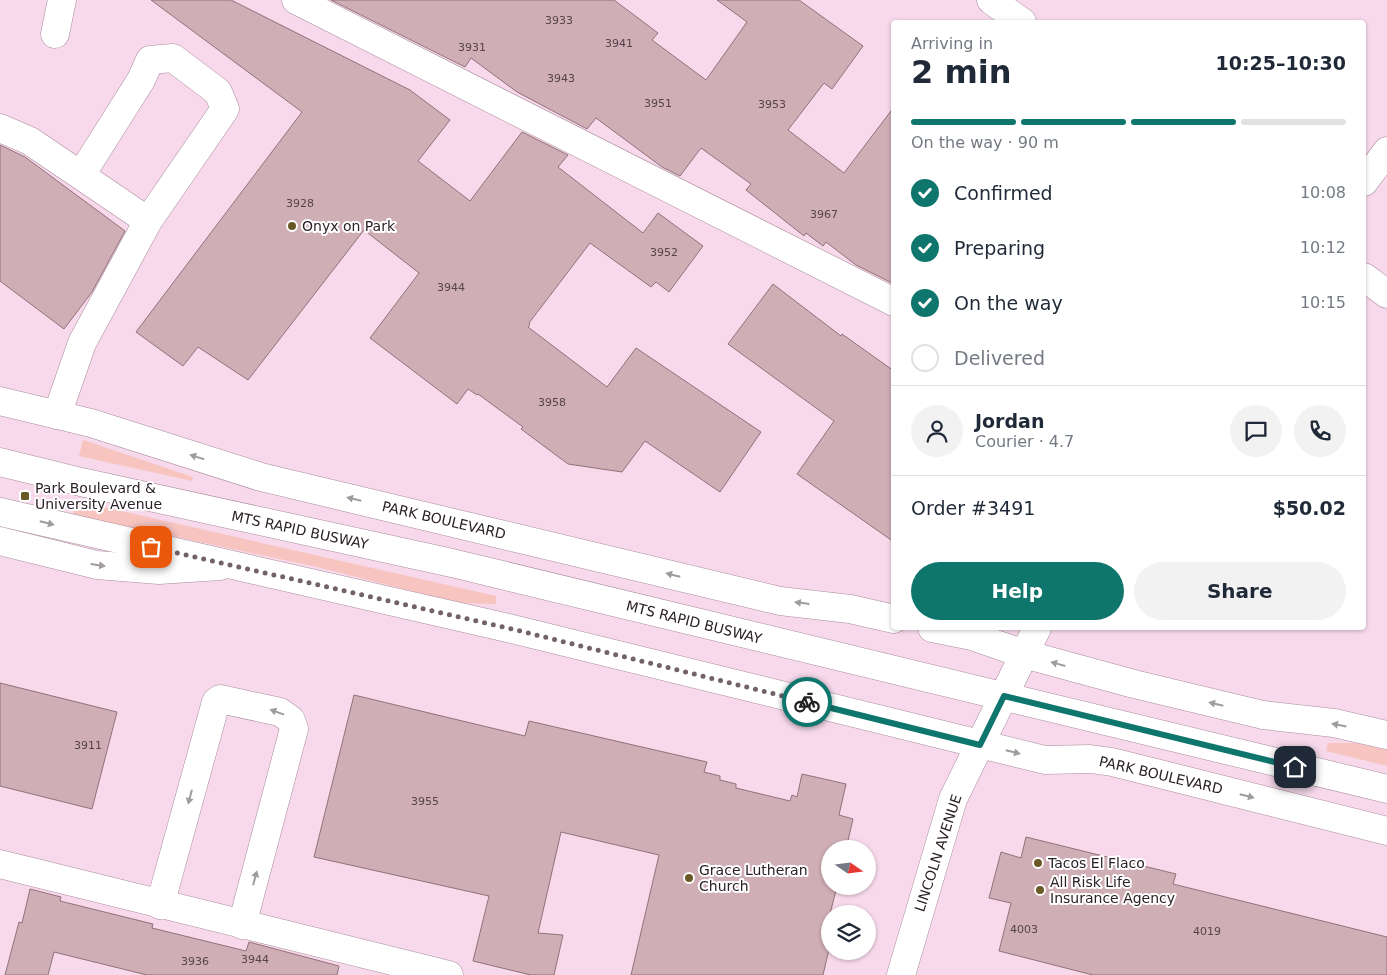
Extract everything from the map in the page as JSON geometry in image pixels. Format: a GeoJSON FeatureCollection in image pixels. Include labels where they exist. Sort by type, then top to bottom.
{"type":"FeatureCollection","features":[{"type":"Feature","properties":{"kind":"main road"},"geometry":{"type":"LineString","coordinates":[[55,34],[62,0]]}},
{"type":"Feature","properties":{"kind":"main road"},"geometry":{"type":"LineString","coordinates":[[296,0],[891,300]]}},
{"type":"Feature","properties":{"kind":"main road"},"geometry":{"type":"LineString","coordinates":[[991,0],[1019,20]]}},
{"type":"Feature","properties":{"kind":"main road"},"geometry":{"type":"LineString","coordinates":[[57,415],[82,343],[148,221],[226,109],[218,92],[173,58],[150,60],[141,80],[81,176]]}},
{"type":"Feature","properties":{"kind":"main road"},"geometry":{"type":"LineString","coordinates":[[0,128],[30,141],[148,221]]}},
{"type":"Feature","properties":{"kind":"main road"},"geometry":{"type":"LineString","coordinates":[[1366,179],[1387,151]]}},
{"type":"Feature","properties":{"kind":"main road"},"geometry":{"type":"LineString","coordinates":[[1366,278],[1387,294]]}},
{"type":"Feature","properties":{"kind":"main road","name":"PARK BOULEVARD"},"geometry":{"type":"LineString","coordinates":[[0,401],[91,423],[261,477],[780,601],[850,609],[891,618]]}},
{"type":"Feature","properties":{"kind":"main road","name":"MTS RAPID BUSWAY"},"geometry":{"type":"LineString","coordinates":[[0,462],[81,482],[452,563],[1387,789]]}},
{"type":"Feature","properties":{"kind":"main road","name":"PARK BOULEVARD"},"geometry":{"type":"LineString","coordinates":[[0,512],[508,628],[1045,760],[1090,758],[1112,762],[1387,831]]}},
{"type":"Feature","properties":{"kind":"main road"},"geometry":{"type":"LineString","coordinates":[[0,541],[97,565],[160,570],[229,565]]}},
{"type":"Feature","properties":{"kind":"main road"},"geometry":{"type":"LineString","coordinates":[[942,630],[972,636],[1024,654],[1134,684],[1263,715],[1334,723],[1387,735]]}},
{"type":"Feature","properties":{"kind":"main road","name":"LINCOLN AVENUE"},"geometry":{"type":"LineString","coordinates":[[901,975],[953,799],[1036,630]]}},
{"type":"Feature","properties":{"kind":"main road"},"geometry":{"type":"LineString","coordinates":[[160,904],[216,702],[220,699],[280,712],[291,720],[294,729],[242,925]]}},
{"type":"Feature","properties":{"kind":"main road"},"geometry":{"type":"LineString","coordinates":[[0,864],[449,975]]}},
{"type":"Feature","properties":{"kind":"shaded area"},"geometry":{"type":"Polygon","coordinates":[[[83,440],[193,477],[192,481],[79,456],[83,440]]]}},
{"type":"Feature","properties":{"kind":"shaded area"},"geometry":{"type":"Polygon","coordinates":[[[77,501],[496,596],[496,604],[459,603],[317,567],[73,515],[77,501]]]}},
{"type":"Feature","properties":{"kind":"shaded area"},"geometry":{"type":"Polygon","coordinates":[[[1328,743],[1356,743],[1387,750],[1387,766],[1326,751],[1328,743]]]}},
{"type":"Feature","properties":{"kind":"building"},"geometry":{"type":"Polygon","coordinates":[[[151,0],[231,0],[410,90],[450,120],[418,161],[470,201],[522,132],[568,155],[558,167],[643,233],[658,213],[703,246],[669,292],[656,282],[651,287],[590,243],[529,323],[528,327],[607,387],[636,348],[761,432],[720,492],[645,441],[622,472],[568,464],[521,429],[523,427],[478,394],[468,389],[457,404],[370,338],[419,273],[364,230],[248,380],[198,347],[183,366],[136,332],[302,112],[151,0]]]}},
{"type":"Feature","properties":{"kind":"building"},"geometry":{"type":"Polygon","coordinates":[[[331,0],[614,0],[658,33],[652,40],[706,80],[747,22],[717,0],[799,0],[863,46],[832,89],[824,83],[788,130],[844,173],[891,111],[891,282],[856,265],[826,242],[823,246],[806,233],[804,236],[746,190],[751,184],[701,148],[680,176],[662,167],[596,118],[587,129],[517,92],[471,58],[465,67],[331,0]]]}},
{"type":"Feature","properties":{"kind":"building"},"geometry":{"type":"Polygon","coordinates":[[[0,145],[25,157],[125,231],[92,292],[64,329],[0,281],[0,145]]]}},
{"type":"Feature","properties":{"kind":"building"},"geometry":{"type":"Polygon","coordinates":[[[773,284],[841,336],[842,334],[891,369],[891,540],[797,474],[834,421],[728,344],[773,284]]]}},
{"type":"Feature","properties":{"kind":"building"},"geometry":{"type":"Polygon","coordinates":[[[0,683],[117,712],[92,809],[0,786],[0,683]]]}},
{"type":"Feature","properties":{"kind":"building"},"geometry":{"type":"Polygon","coordinates":[[[354,695],[525,736],[529,721],[707,762],[704,772],[720,776],[720,780],[736,784],[736,788],[790,801],[792,795],[797,797],[802,774],[846,784],[839,815],[853,819],[848,840],[821,840],[821,895],[835,895],[832,905],[821,905],[821,960],[826,960],[823,975],[631,975],[659,855],[561,832],[538,933],[563,935],[554,975],[531,975],[473,961],[489,896],[314,857],[354,695]]]}},
{"type":"Feature","properties":{"kind":"building"},"geometry":{"type":"Polygon","coordinates":[[[1026,837],[1176,874],[1173,884],[1387,937],[1387,975],[1093,975],[999,951],[1011,903],[989,898],[1001,852],[1021,858],[1026,837]]]}},
{"type":"Feature","properties":{"kind":"building"},"geometry":{"type":"Polygon","coordinates":[[[30,889],[61,897],[60,901],[153,924],[152,928],[246,951],[249,942],[339,966],[337,975],[147,975],[54,952],[48,975],[5,975],[19,922],[22,923],[30,889]]]}},
{"type":"Feature","properties":{"kind":"way so far"},"geometry":{"type":"LineString","coordinates":[[151,547],[508,628],[807,702]]}},
{"type":"Feature","properties":{"kind":"place","name":"Onyx on Park"},"geometry":{"type":"Point","coordinates":[292,226]}},
{"type":"Feature","properties":{"kind":"place","name":"Park Boulevard & University Avenue"},"geometry":{"type":"Point","coordinates":[25,496]}},
{"type":"Feature","properties":{"kind":"place","name":"Tacos El Flaco"},"geometry":{"type":"Point","coordinates":[1038,863]}},
{"type":"Feature","properties":{"kind":"place","name":"Grace Lutheran Church"},"geometry":{"type":"Point","coordinates":[689,878]}},
{"type":"Feature","properties":{"kind":"place","name":"All Risk Life Insurance Agency"},"geometry":{"type":"Point","coordinates":[1040,890]}},
{"type":"Feature","properties":{"kind":"route"},"geometry":{"type":"LineString","coordinates":[[807,702],[980,745],[1004,696],[1295,767]]}}]}
